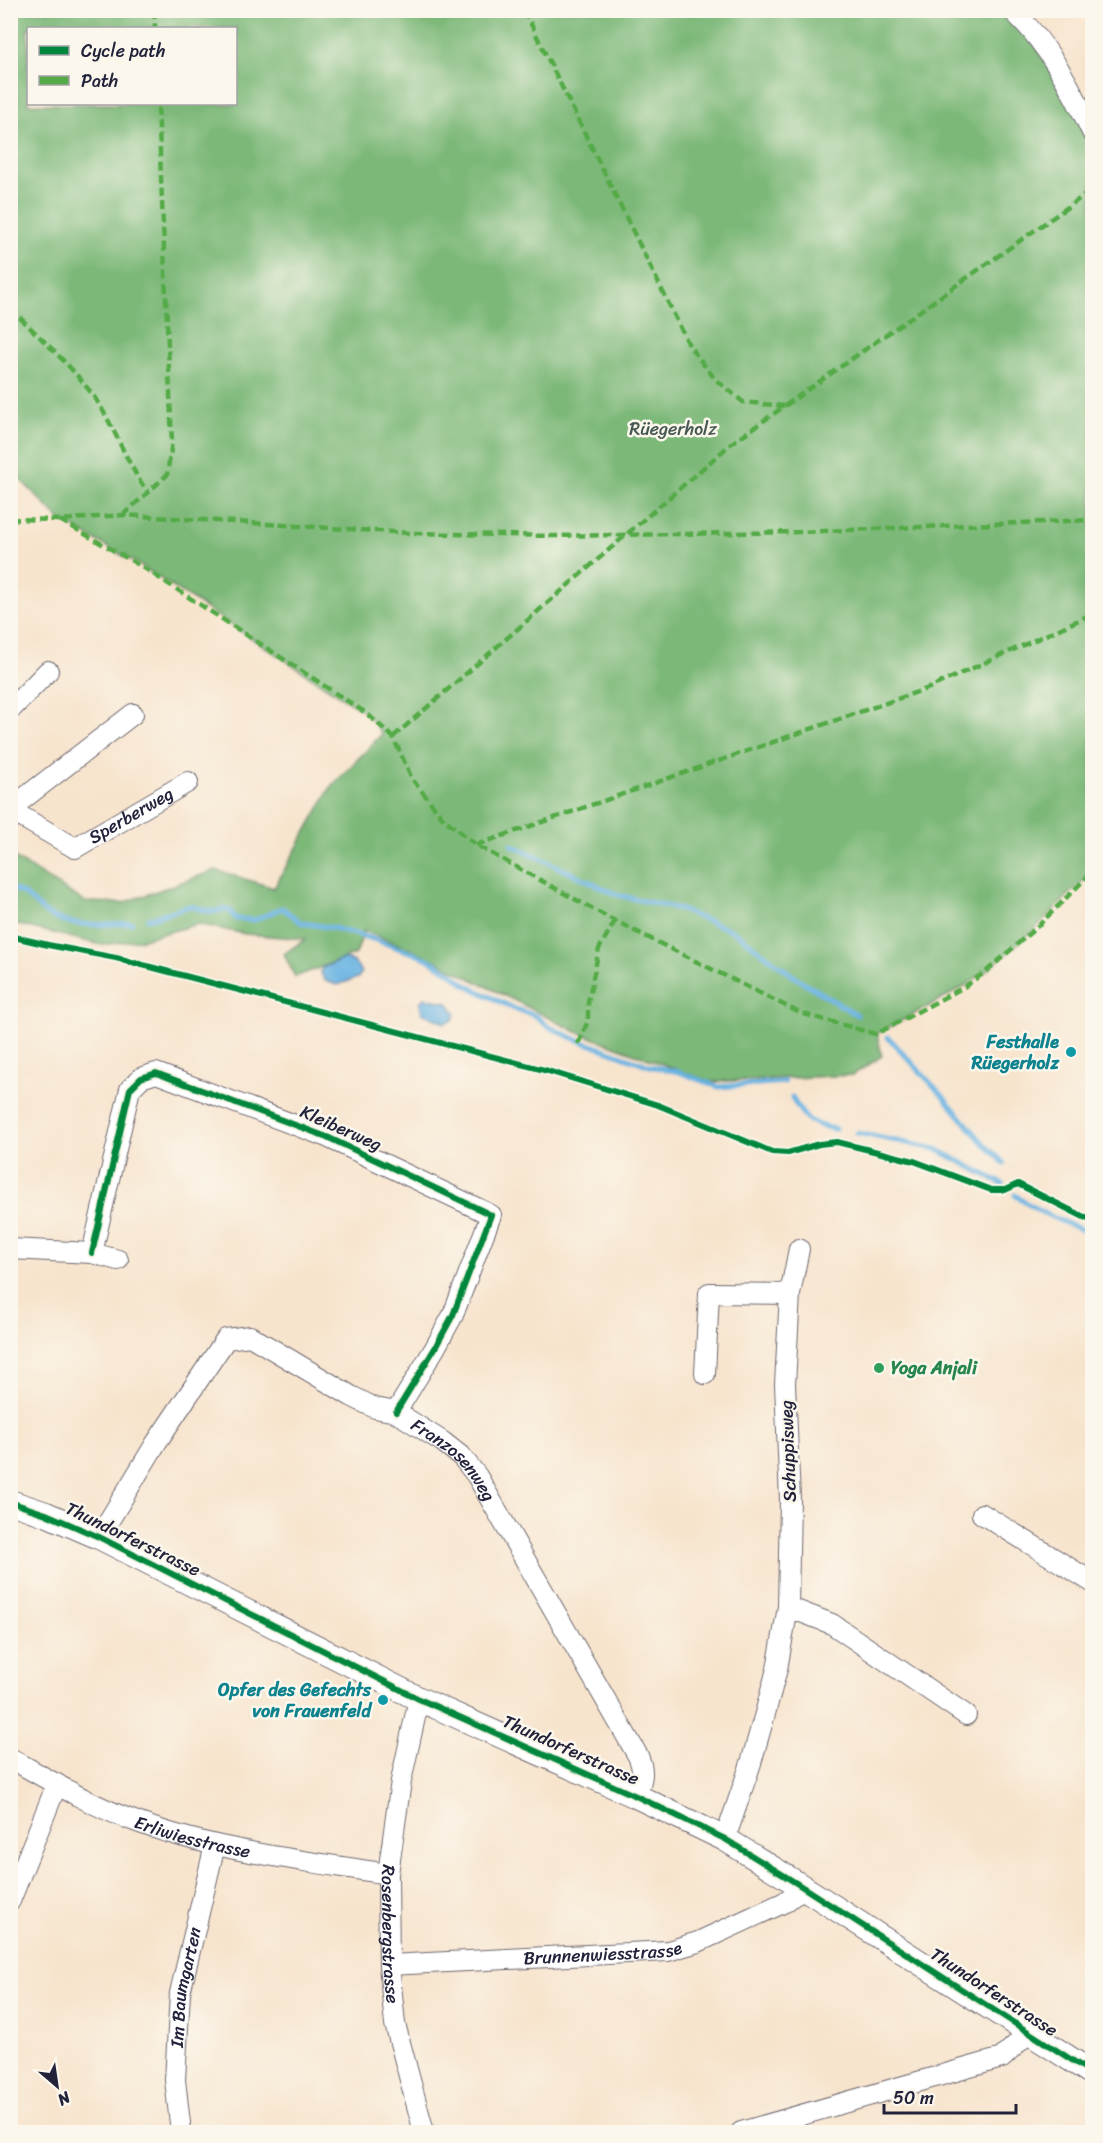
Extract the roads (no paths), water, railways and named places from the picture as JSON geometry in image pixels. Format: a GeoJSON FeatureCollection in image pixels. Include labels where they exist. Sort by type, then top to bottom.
{"type":"FeatureCollection","features":[{"type":"Feature","properties":{"kind":"street"},"geometry":{"type":"LineString","coordinates":[[1012,10],[1045,48],[1081,108],[1092,132]]}},
{"type":"Feature","properties":{"kind":"street"},"geometry":{"type":"LineString","coordinates":[[10,710],[48,671]]}},
{"type":"Feature","properties":{"kind":"street","name":"Sperberweg"},"geometry":{"type":"LineString","coordinates":[[133,714],[10,810],[75,848],[189,782]]}},
{"type":"Feature","properties":{"kind":"street","name":"Kleiberweg"},"geometry":{"type":"LineString","coordinates":[[92,1253],[130,1089],[141,1078],[156,1073],[327,1137],[486,1212],[491,1215],[453,1315],[396,1412]]}},
{"type":"Feature","properties":{"kind":"street"},"geometry":{"type":"LineString","coordinates":[[10,1249],[92,1253],[118,1260]]}},
{"type":"Feature","properties":{"kind":"street","name":"Schuppisweg"},"geometry":{"type":"LineString","coordinates":[[726,1839],[751,1763],[777,1669],[788,1607],[790,1500],[785,1384],[790,1294],[800,1249]]}},
{"type":"Feature","properties":{"kind":"street"},"geometry":{"type":"LineString","coordinates":[[705,1374],[709,1293],[790,1294]]}},
{"type":"Feature","properties":{"kind":"street","name":"Franzosenweg"},"geometry":{"type":"LineString","coordinates":[[99,1537],[156,1443],[226,1339],[250,1336],[351,1396],[375,1408],[396,1412],[456,1452],[477,1476],[638,1756],[643,1767],[643,1777],[636,1796]]}},
{"type":"Feature","properties":{"kind":"street","name":"Thundorferstrasse"},"geometry":{"type":"LineString","coordinates":[[10,1502],[46,1514],[99,1537],[419,1699],[726,1839],[1092,2073]]}},
{"type":"Feature","properties":{"kind":"street"},"geometry":{"type":"LineString","coordinates":[[982,1514],[1092,1582]]}},
{"type":"Feature","properties":{"kind":"street"},"geometry":{"type":"LineString","coordinates":[[788,1607],[832,1624],[966,1715]]}},
{"type":"Feature","properties":{"kind":"street","name":"Rosenbergstrasse"},"geometry":{"type":"LineString","coordinates":[[419,1699],[401,1780],[388,1874],[389,1965],[395,2024],[424,2133]]}},
{"type":"Feature","properties":{"kind":"street","name":"Erliwiesstrasse"},"geometry":{"type":"LineString","coordinates":[[10,1758],[94,1804],[129,1819],[214,1845],[388,1874]]}},
{"type":"Feature","properties":{"kind":"street"},"geometry":{"type":"LineString","coordinates":[[10,1901],[57,1784]]}},
{"type":"Feature","properties":{"kind":"street","name":"Im Baumgarten"},"geometry":{"type":"LineString","coordinates":[[181,2133],[175,2080],[180,1993],[214,1845]]}},
{"type":"Feature","properties":{"kind":"street","name":"Brunnenwiesstrasse"},"geometry":{"type":"LineString","coordinates":[[389,1965],[668,1951],[698,1942],[785,1902],[801,1886]]}},
{"type":"Feature","properties":{"kind":"street"},"geometry":{"type":"LineString","coordinates":[[741,2133],[1002,2058],[1029,2032]]}},
{"type":"Feature","properties":{"kind":"water"},"geometry":{"type":"Polygon","coordinates":[[[343,959],[356,964],[361,973],[358,978],[337,985],[325,981],[321,973],[322,968],[343,959]]]}},
{"type":"Feature","properties":{"kind":"water"},"geometry":{"type":"Polygon","coordinates":[[[425,998],[448,1003],[456,1013],[453,1020],[445,1023],[422,1013],[420,1002],[425,998]]]}},
{"type":"Feature","properties":{"kind":"waterway"},"geometry":{"type":"LineString","coordinates":[[512,845],[618,895],[679,909],[735,932],[795,977],[857,1015]]}},
{"type":"Feature","properties":{"kind":"waterway"},"geometry":{"type":"LineString","coordinates":[[10,889],[26,896],[49,915],[68,922],[90,925],[132,923]]}},
{"type":"Feature","properties":{"kind":"waterway"},"geometry":{"type":"LineString","coordinates":[[148,919],[190,906],[212,912],[224,909],[230,911],[236,919],[255,920],[282,908],[302,923],[334,928],[373,939],[426,958],[466,985],[513,1008],[536,1016],[547,1026],[575,1039],[650,1066],[679,1072],[718,1087],[784,1082]]}},
{"type":"Feature","properties":{"kind":"waterway"},"geometry":{"type":"LineString","coordinates":[[888,1037],[984,1144],[1004,1163]]}},
{"type":"Feature","properties":{"kind":"waterway"},"geometry":{"type":"LineString","coordinates":[[792,1097],[808,1120],[835,1129]]}},
{"type":"Feature","properties":{"kind":"waterway"},"geometry":{"type":"LineString","coordinates":[[857,1133],[936,1149],[1003,1184]]}},
{"type":"Feature","properties":{"kind":"waterway"},"geometry":{"type":"LineString","coordinates":[[1015,1195],[1062,1222],[1092,1234]]}},
{"type":"Feature","properties":{"kind":"place","name":"Festhalle Rüegerholz"},"geometry":{"type":"Point","coordinates":[1071,1052]}},
{"type":"Feature","properties":{"kind":"place","name":"Yoga Anjali"},"geometry":{"type":"Point","coordinates":[879,1368]}},
{"type":"Feature","properties":{"kind":"place","name":"Opfer des Gefechts von Frauenfeld"},"geometry":{"type":"Point","coordinates":[383,1700]}},
{"type":"Feature","properties":{"kind":"park label","name":"Rüegerholz"},"geometry":{"type":"Point","coordinates":[673,429]}}]}
